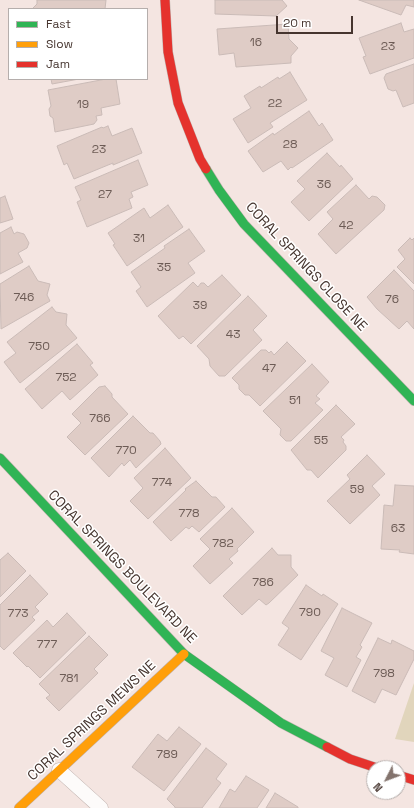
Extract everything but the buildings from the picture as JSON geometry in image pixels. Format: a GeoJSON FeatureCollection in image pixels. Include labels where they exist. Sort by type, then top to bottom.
{"type":"FeatureCollection","features":[{"type":"Feature","properties":{"kind":"street","name":"CORAL SPRINGS CLOSE NE"},"geometry":{"type":"LineString","coordinates":[[165,0],[168,52],[178,103],[200,159],[219,190],[244,224],[414,401]]}},
{"type":"Feature","properties":{"kind":"street","name":"CORAL SPRINGS BOULEVARD NE"},"geometry":{"type":"LineString","coordinates":[[0,458],[184,654],[281,723],[350,760],[366,765]]}},
{"type":"Feature","properties":{"kind":"street","name":"CORAL SPRINGS MEWS NE"},"geometry":{"type":"LineString","coordinates":[[19,808],[184,654]]}},
{"type":"Feature","properties":{"kind":"lane"},"geometry":{"type":"LineString","coordinates":[[59,770],[101,808]]}},
{"type":"Feature","properties":{"kind":"shaded area"},"geometry":{"type":"Polygon","coordinates":[[[414,683],[414,742],[395,739],[414,683]]]}},
{"type":"Feature","properties":{"kind":"traffic: fast"},"geometry":{"type":"LineString","coordinates":[[206,169],[219,190],[244,224],[414,401]]}},
{"type":"Feature","properties":{"kind":"traffic: fast"},"geometry":{"type":"LineString","coordinates":[[0,458],[184,654],[281,723],[327,747]]}},
{"type":"Feature","properties":{"kind":"traffic: slow"},"geometry":{"type":"LineString","coordinates":[[19,808],[184,654]]}},
{"type":"Feature","properties":{"kind":"traffic: jam"},"geometry":{"type":"LineString","coordinates":[[165,0],[168,52],[178,103],[200,159],[206,169]]}},
{"type":"Feature","properties":{"kind":"traffic: jam"},"geometry":{"type":"LineString","coordinates":[[327,747],[350,759],[366,764]]}},
{"type":"Feature","properties":{"kind":"traffic: jam"},"geometry":{"type":"LineString","coordinates":[[406,778],[414,780]]}}]}
